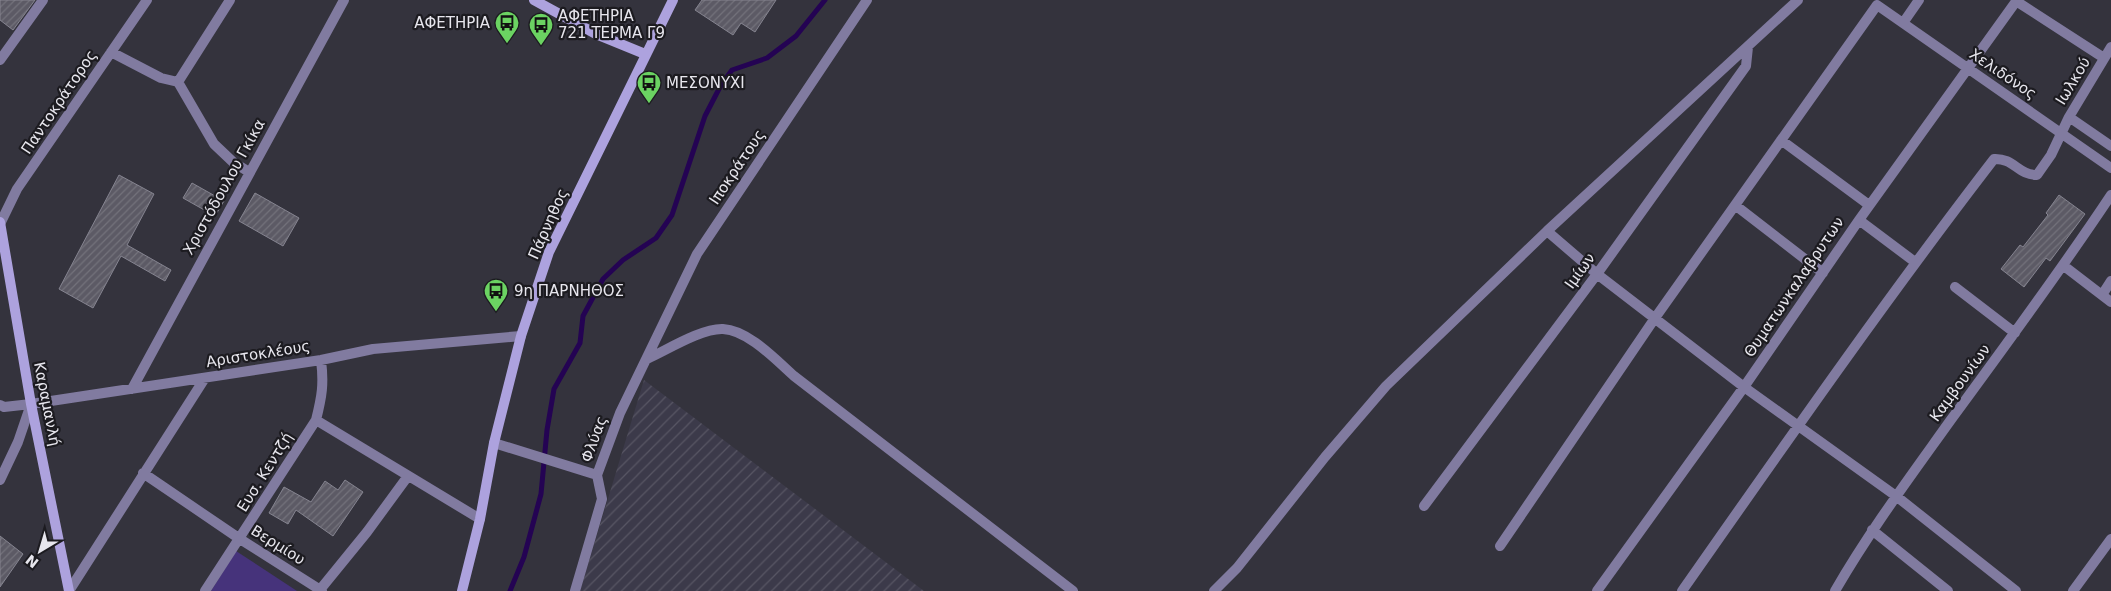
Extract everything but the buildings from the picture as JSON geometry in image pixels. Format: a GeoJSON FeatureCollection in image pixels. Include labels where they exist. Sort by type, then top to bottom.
{"type":"FeatureCollection","features":[{"type":"Feature","properties":{"kind":"main road","name":"Πάρνηθος"},"geometry":{"type":"LineString","coordinates":[[462,591],[480,519],[494,443],[521,336],[549,252],[673,0]]}},
{"type":"Feature","properties":{"kind":"main road"},"geometry":{"type":"LineString","coordinates":[[539,2],[596,34],[645,54]]}},
{"type":"Feature","properties":{"kind":"main road","name":"Καραμανλή"},"geometry":{"type":"LineString","coordinates":[[0,223],[31,404],[69,591]]}},
{"type":"Feature","properties":{"kind":"street"},"geometry":{"type":"LineString","coordinates":[[0,60],[43,0]]}},
{"type":"Feature","properties":{"kind":"street","name":"Παντοκράτορος"},"geometry":{"type":"LineString","coordinates":[[0,223],[17,189],[147,0]]}},
{"type":"Feature","properties":{"kind":"street"},"geometry":{"type":"LineString","coordinates":[[178,82],[230,0]]}},
{"type":"Feature","properties":{"kind":"street","name":"Χριστόδουλου Γκίκα"},"geometry":{"type":"LineString","coordinates":[[132,389],[344,0]]}},
{"type":"Feature","properties":{"kind":"street","name":"Ιποκράτους"},"geometry":{"type":"LineString","coordinates":[[647,359],[697,254],[867,0]]}},
{"type":"Feature","properties":{"kind":"street"},"geometry":{"type":"LineString","coordinates":[[1777,20],[1788,0]]}},
{"type":"Feature","properties":{"kind":"street"},"geometry":{"type":"LineString","coordinates":[[1214,591],[1237,568],[1325,457],[1386,386],[1547,231],[1798,0]]}},
{"type":"Feature","properties":{"kind":"street"},"geometry":{"type":"LineString","coordinates":[[1903,23],[1919,0]]}},
{"type":"Feature","properties":{"kind":"street"},"geometry":{"type":"LineString","coordinates":[[2016,1],[2104,58]]}},
{"type":"Feature","properties":{"kind":"street","name":"Θυματωνκαλαβρυτων"},"geometry":{"type":"LineString","coordinates":[[1597,591],[1744,386],[1869,205],[1969,69],[2016,1]]}},
{"type":"Feature","properties":{"kind":"street","name":"Χελιδόνος"},"geometry":{"type":"LineString","coordinates":[[1781,140],[1877,5],[2062,132],[2111,168]]}},
{"type":"Feature","properties":{"kind":"street","name":"Ιμίων"},"geometry":{"type":"LineString","coordinates":[[1424,506],[1597,274],[1746,66],[1748,47]]}},
{"type":"Feature","properties":{"kind":"street","name":"Ιωλκού"},"geometry":{"type":"LineString","coordinates":[[1915,262],[1994,159],[2005,159],[2027,175],[2037,175],[2051,155],[2069,117],[2111,47]]}},
{"type":"Feature","properties":{"kind":"street"},"geometry":{"type":"LineString","coordinates":[[112,52],[161,78],[178,82],[214,144],[233,162],[249,172]]}},
{"type":"Feature","properties":{"kind":"street"},"geometry":{"type":"LineString","coordinates":[[2069,117],[2111,146]]}},
{"type":"Feature","properties":{"kind":"street"},"geometry":{"type":"LineString","coordinates":[[1500,546],[1655,318],[1781,140],[1869,205]]}},
{"type":"Feature","properties":{"kind":"street","name":"Καμβουνίων"},"geometry":{"type":"LineString","coordinates":[[1835,591],[1872,530],[2064,266],[2111,195]]}},
{"type":"Feature","properties":{"kind":"street"},"geometry":{"type":"LineString","coordinates":[[1734,205],[1823,272]]}},
{"type":"Feature","properties":{"kind":"street"},"geometry":{"type":"LineString","coordinates":[[1682,591],[1797,426],[1915,262],[1859,220]]}},
{"type":"Feature","properties":{"kind":"street"},"geometry":{"type":"LineString","coordinates":[[1547,231],[1597,274],[1797,426],[1896,496],[2016,591]]}},
{"type":"Feature","properties":{"kind":"street"},"geometry":{"type":"LineString","coordinates":[[2064,266],[2111,302]]}},
{"type":"Feature","properties":{"kind":"street"},"geometry":{"type":"LineString","coordinates":[[2102,295],[2111,281]]}},
{"type":"Feature","properties":{"kind":"street"},"geometry":{"type":"LineString","coordinates":[[1955,288],[2014,333]]}},
{"type":"Feature","properties":{"kind":"street"},"geometry":{"type":"LineString","coordinates":[[647,359],[705,332],[723,329],[751,340],[794,376],[1073,591]]}},
{"type":"Feature","properties":{"kind":"street","name":"Αριστοκλέους"},"geometry":{"type":"LineString","coordinates":[[0,405],[4,407],[31,404],[132,389],[321,360],[373,349],[521,336]]}},
{"type":"Feature","properties":{"kind":"street","name":"Φλύας"},"geometry":{"type":"LineString","coordinates":[[575,591],[602,499],[597,475],[620,413],[647,359]]}},
{"type":"Feature","properties":{"kind":"street","name":"Ευσ. Κεντζή"},"geometry":{"type":"LineString","coordinates":[[205,591],[316,420],[323,395],[324,382],[321,360]]}},
{"type":"Feature","properties":{"kind":"street"},"geometry":{"type":"LineString","coordinates":[[69,591],[205,378]]}},
{"type":"Feature","properties":{"kind":"street"},"geometry":{"type":"LineString","coordinates":[[0,480],[18,442],[31,404]]}},
{"type":"Feature","properties":{"kind":"street"},"geometry":{"type":"LineString","coordinates":[[316,420],[480,519]]}},
{"type":"Feature","properties":{"kind":"street"},"geometry":{"type":"LineString","coordinates":[[494,443],[597,475]]}},
{"type":"Feature","properties":{"kind":"street","name":"Βερμίου"},"geometry":{"type":"LineString","coordinates":[[143,473],[240,539],[320,590]]}},
{"type":"Feature","properties":{"kind":"street"},"geometry":{"type":"LineString","coordinates":[[320,590],[367,532],[408,476]]}},
{"type":"Feature","properties":{"kind":"street"},"geometry":{"type":"LineString","coordinates":[[1872,530],[1948,591]]}},
{"type":"Feature","properties":{"kind":"street"},"geometry":{"type":"LineString","coordinates":[[2073,591],[2111,539]]}},
{"type":"Feature","properties":{"kind":"shaded area"},"geometry":{"type":"Polygon","coordinates":[[[644,380],[924,591],[580,591],[644,380]]]}},
{"type":"Feature","properties":{"kind":"shaded area"},"geometry":{"type":"Polygon","coordinates":[[[236,551],[297,591],[211,591],[236,551]]]}},
{"type":"Feature","properties":{"kind":"waterway"},"geometry":{"type":"LineString","coordinates":[[510,591],[524,557],[541,494],[547,430],[554,389],[580,343],[583,316],[603,279],[623,260],[656,238],[672,215],[705,116],[721,85],[732,70],[767,58],[796,36],[825,0]]}},
{"type":"Feature","properties":{"kind":"place","name":"ΑΦΕΤΗΡΙΑ"},"geometry":{"type":"Point","coordinates":[507,44]}},
{"type":"Feature","properties":{"kind":"place","name":"ΑΦΕΤΗΡΙΑ 721 ΤΕΡΜΑ Γ9"},"geometry":{"type":"Point","coordinates":[541,46]}},
{"type":"Feature","properties":{"kind":"place","name":"ΜΕΣΟΝΥΧΙ"},"geometry":{"type":"Point","coordinates":[649,104]}},
{"type":"Feature","properties":{"kind":"place","name":"9η ΠΑΡΝΗΘΟΣ"},"geometry":{"type":"Point","coordinates":[496,312]}}]}
